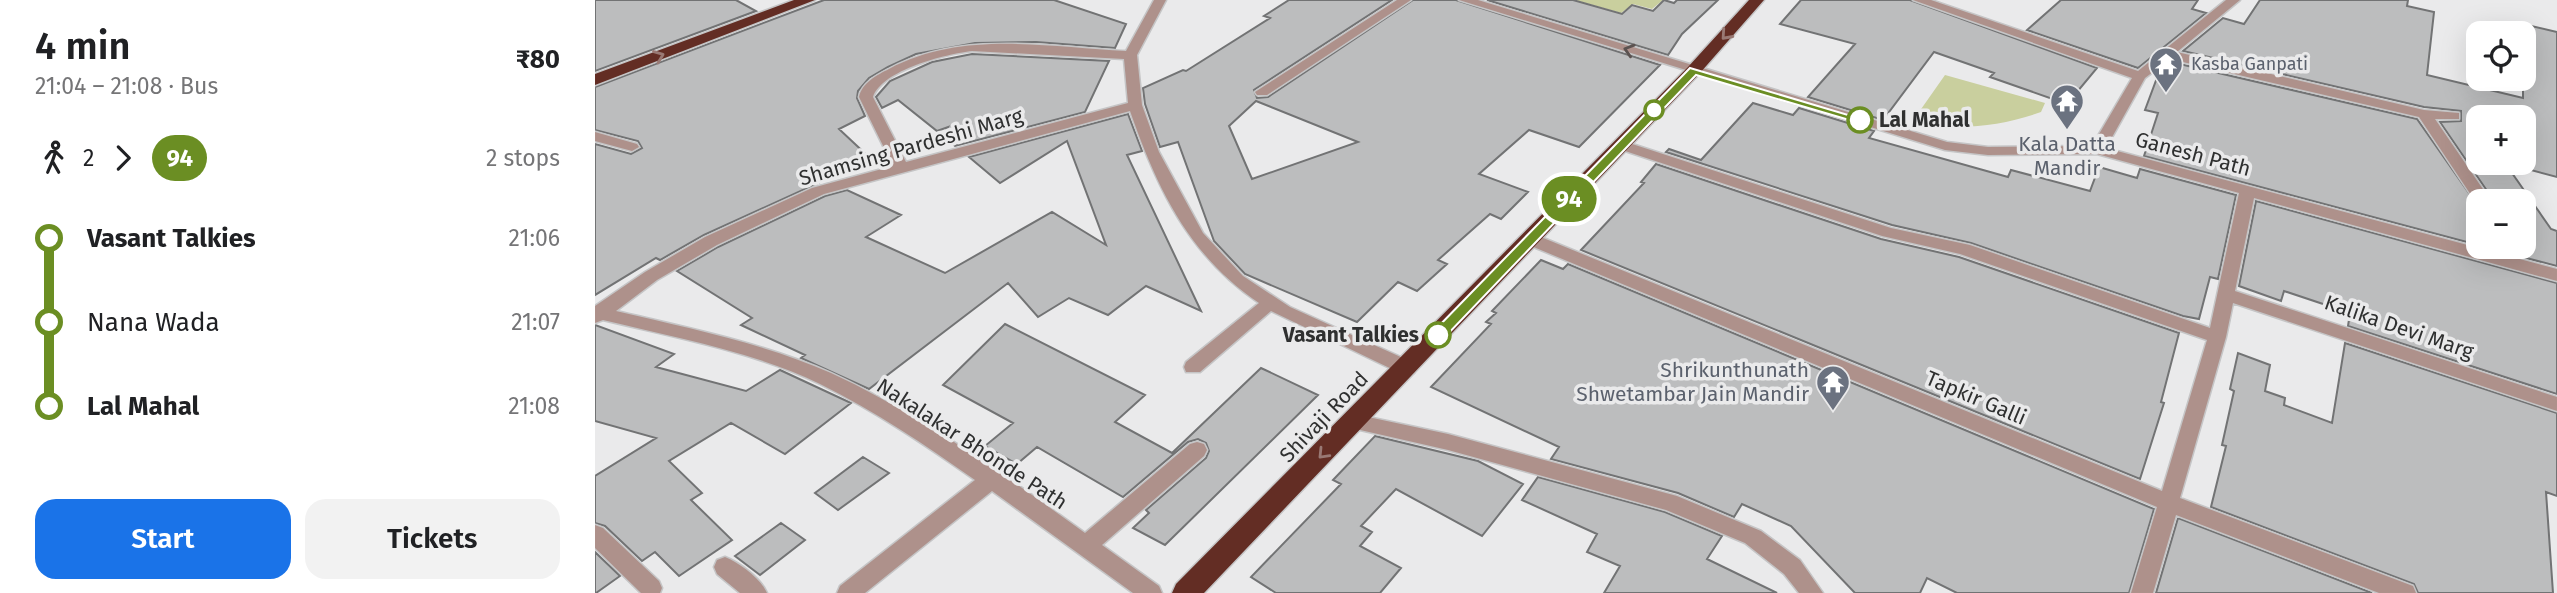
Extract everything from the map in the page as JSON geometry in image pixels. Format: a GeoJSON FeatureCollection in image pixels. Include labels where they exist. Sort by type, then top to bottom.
{"type":"FeatureCollection","features":[{"type":"Feature","properties":{"kind":"highway","name":"Shivaji Road"},"geometry":{"type":"LineString","coordinates":[[1186,593],[1694,71],[1757,0]]}},
{"type":"Feature","properties":{"kind":"highway"},"geometry":{"type":"LineString","coordinates":[[595,80],[794,2]]}},
{"type":"Feature","properties":{"kind":"street"},"geometry":{"type":"LineString","coordinates":[[1160,0],[1130,55],[1135,105],[1152,152],[1196,236],[1237,280],[1271,302],[1407,368]]}},
{"type":"Feature","properties":{"kind":"street"},"geometry":{"type":"LineString","coordinates":[[1262,92],[1405,0]]}},
{"type":"Feature","properties":{"kind":"street","name":"Ganesh Path"},"geometry":{"type":"LineString","coordinates":[[1465,0],[1945,146],[1988,151],[2097,150],[2248,191],[2466,245]]}},
{"type":"Feature","properties":{"kind":"street"},"geometry":{"type":"LineString","coordinates":[[1919,0],[2140,76]]}},
{"type":"Feature","properties":{"kind":"street"},"geometry":{"type":"LineString","coordinates":[[2097,150],[2140,76],[2234,0]]}},
{"type":"Feature","properties":{"kind":"street"},"geometry":{"type":"LineString","coordinates":[[901,167],[866,97],[867,92],[925,56],[948,48],[972,47],[1130,55]]}},
{"type":"Feature","properties":{"kind":"street"},"geometry":{"type":"LineString","coordinates":[[2167,54],[2424,114],[2453,116]]}},
{"type":"Feature","properties":{"kind":"street","name":"Shamsing Pardeshi Marg"},"geometry":{"type":"LineString","coordinates":[[596,314],[650,276],[711,241],[818,191],[1135,105]]}},
{"type":"Feature","properties":{"kind":"street"},"geometry":{"type":"LineString","coordinates":[[2424,114],[2475,189]]}},
{"type":"Feature","properties":{"kind":"street"},"geometry":{"type":"LineString","coordinates":[[595,136],[632,147]]}},
{"type":"Feature","properties":{"kind":"street"},"geometry":{"type":"LineString","coordinates":[[1621,145],[1888,232],[1964,249],[2217,337]]}},
{"type":"Feature","properties":{"kind":"street"},"geometry":{"type":"LineString","coordinates":[[2142,593],[2217,337],[2248,191]]}},
{"type":"Feature","properties":{"kind":"street","name":"Tapkir Galli"},"geometry":{"type":"LineString","coordinates":[[1530,239],[2169,503],[2405,593]]}},
{"type":"Feature","properties":{"kind":"street","name":"Ganesh Path"},"geometry":{"type":"LineString","coordinates":[[2515,259],[2557,275]]}},
{"type":"Feature","properties":{"kind":"street","name":"Kalika Devi Marg"},"geometry":{"type":"LineString","coordinates":[[2227,294],[2557,404]]}},
{"type":"Feature","properties":{"kind":"street"},"geometry":{"type":"LineString","coordinates":[[1193,367],[1271,302]]}},
{"type":"Feature","properties":{"kind":"street","name":"Nakalakar Bhonde Path"},"geometry":{"type":"LineString","coordinates":[[596,314],[729,344],[824,379],[902,420],[1151,593]]}},
{"type":"Feature","properties":{"kind":"street"},"geometry":{"type":"LineString","coordinates":[[1353,422],[1448,442],[1671,502],[1753,537],[1792,568],[1812,593]]}},
{"type":"Feature","properties":{"kind":"street"},"geometry":{"type":"LineString","coordinates":[[1085,546],[1198,450]]}},
{"type":"Feature","properties":{"kind":"street"},"geometry":{"type":"LineString","coordinates":[[848,593],[990,480]]}},
{"type":"Feature","properties":{"kind":"street"},"geometry":{"type":"LineString","coordinates":[[595,534],[650,588]]}},
{"type":"Feature","properties":{"kind":"street"},"geometry":{"type":"LineString","coordinates":[[725,567],[756,593]]}},
{"type":"Feature","properties":{"kind":"green space"},"geometry":{"type":"Polygon","coordinates":[[[1575,0],[1663,0],[1652,9],[1633,4],[1621,13],[1575,0]]]}},
{"type":"Feature","properties":{"kind":"green space"},"geometry":{"type":"Polygon","coordinates":[[[1945,75],[2045,103],[2041,112],[1993,124],[1961,127],[1912,122],[1945,75]]]}},
{"type":"Feature","properties":{"kind":"building"},"geometry":{"type":"Polygon","coordinates":[[[595,0],[736,0],[756,11],[595,71],[595,0]]]}},
{"type":"Feature","properties":{"kind":"building"},"geometry":{"type":"Polygon","coordinates":[[[824,0],[1054,0],[1126,24],[1115,48],[1036,42],[975,43],[916,54],[888,67],[869,78],[858,91],[857,98],[865,116],[839,129],[871,159],[704,235],[660,260],[656,258],[595,295],[595,144],[631,154],[642,148],[638,141],[595,130],[595,87],[824,0]]]}},
{"type":"Feature","properties":{"kind":"building"},"geometry":{"type":"Polygon","coordinates":[[[1289,0],[1392,0],[1254,90],[1257,98],[1268,97],[1413,0],[1456,0],[1660,65],[1579,147],[1529,130],[1479,174],[1528,192],[1501,219],[1490,214],[1438,260],[1447,264],[1417,291],[1398,282],[1357,322],[1245,274],[1214,241],[1178,142],[1160,147],[1145,104],[1143,88],[1186,71],[1270,18],[1264,16],[1289,0]],[[1256,101],[1229,126],[1252,179],[1358,142],[1256,101]]]}},
{"type":"Feature","properties":{"kind":"building"},"geometry":{"type":"Polygon","coordinates":[[[1487,0],[1573,0],[1622,14],[1632,5],[1653,11],[1664,0],[1674,3],[1677,0],[1718,0],[1682,34],[1668,55],[1487,0]]]}},
{"type":"Feature","properties":{"kind":"building"},"geometry":{"type":"Polygon","coordinates":[[[1801,0],[1910,0],[2097,68],[2067,104],[1990,77],[1994,73],[1934,52],[1883,120],[1808,97],[1855,44],[1780,24],[1801,0]]]}},
{"type":"Feature","properties":{"kind":"building"},"geometry":{"type":"Polygon","coordinates":[[[2061,0],[2198,0],[2192,9],[2206,13],[2138,68],[2027,30],[2061,0]]]}},
{"type":"Feature","properties":{"kind":"building"},"geometry":{"type":"Polygon","coordinates":[[[2260,0],[2408,0],[2407,6],[2434,12],[2427,75],[2466,84],[2466,91],[2494,91],[2523,98],[2523,91],[2536,91],[2536,27],[2557,32],[2557,177],[2536,171],[2536,105],[2466,105],[2466,160],[2440,122],[2461,121],[2461,111],[2424,107],[2183,51],[2223,18],[2244,24],[2260,0]]]}},
{"type":"Feature","properties":{"kind":"building"},"geometry":{"type":"Polygon","coordinates":[[[972,54],[1109,61],[1085,112],[955,146],[943,136],[948,127],[937,131],[898,100],[882,108],[876,97],[890,81],[932,62],[972,54]]]}},
{"type":"Feature","properties":{"kind":"building"},"geometry":{"type":"Polygon","coordinates":[[[2171,62],[2417,119],[2466,189],[2466,242],[2144,156],[2158,113],[2145,110],[2158,75],[2155,74],[2171,62]]]}},
{"type":"Feature","properties":{"kind":"building"},"geometry":{"type":"Polygon","coordinates":[[[1753,103],[1793,115],[1799,108],[1874,131],[1869,138],[2008,177],[2011,170],[2090,191],[2099,167],[2137,178],[2140,169],[2236,195],[2218,279],[2210,277],[2199,319],[2183,316],[1971,243],[1892,225],[1666,152],[1669,149],[1701,160],[1753,103]]]}},
{"type":"Feature","properties":{"kind":"building"},"geometry":{"type":"Polygon","coordinates":[[[1128,114],[1142,151],[1127,155],[1201,311],[1146,286],[1108,315],[1069,298],[1038,317],[1008,283],[869,389],[801,358],[805,355],[741,325],[752,318],[677,271],[718,247],[825,196],[847,190],[901,215],[866,237],[945,273],[1052,212],[1106,245],[1067,141],[1000,183],[969,157],[1128,114]]]}},
{"type":"Feature","properties":{"kind":"building"},"geometry":{"type":"Polygon","coordinates":[[[1656,164],[1881,239],[1959,257],[2179,333],[2161,402],[2164,403],[2140,479],[1581,250],[1644,183],[1641,182],[1656,164]]]}},
{"type":"Feature","properties":{"kind":"building"},"geometry":{"type":"Polygon","coordinates":[[[2476,175],[2513,175],[2523,189],[2486,189],[2476,175]]]}},
{"type":"Feature","properties":{"kind":"building"},"geometry":{"type":"Polygon","coordinates":[[[2256,201],[2557,283],[2557,394],[2348,326],[2350,313],[2284,291],[2281,301],[2239,286],[2256,201]]]}},
{"type":"Feature","properties":{"kind":"building"},"geometry":{"type":"Polygon","coordinates":[[[2536,207],[2551,229],[2557,231],[2557,266],[2530,259],[2536,259],[2536,207]]]}},
{"type":"Feature","properties":{"kind":"building"},"geometry":{"type":"Polygon","coordinates":[[[1541,260],[1563,269],[1568,264],[2154,509],[2129,593],[1957,593],[1927,578],[1920,593],[1855,593],[1791,526],[1742,504],[1734,517],[1678,493],[1551,459],[1559,447],[1431,387],[1491,324],[1486,322],[1496,313],[1492,311],[1541,260]]]}},
{"type":"Feature","properties":{"kind":"building"},"geometry":{"type":"Polygon","coordinates":[[[1005,324],[1145,395],[1115,422],[1172,453],[1261,368],[1318,395],[1165,545],[1133,528],[1149,513],[1146,510],[1206,458],[1209,451],[1206,443],[1198,439],[1188,442],[1123,497],[1037,447],[1017,464],[985,446],[1013,423],[943,385],[1005,324]]]}},
{"type":"Feature","properties":{"kind":"building"},"geometry":{"type":"Polygon","coordinates":[[[595,325],[674,354],[656,367],[746,391],[780,370],[851,403],[785,454],[731,423],[669,461],[702,493],[691,500],[732,540],[679,576],[655,552],[642,561],[605,526],[595,523],[595,476],[656,438],[595,421],[595,325]]]}},
{"type":"Feature","properties":{"kind":"building"},"geometry":{"type":"Polygon","coordinates":[[[2345,343],[2557,413],[2557,496],[2546,492],[2553,593],[2418,593],[2414,584],[2211,507],[2226,446],[2222,445],[2234,391],[2230,389],[2238,353],[2270,365],[2265,391],[2285,398],[2284,405],[2332,423],[2345,343]]]}},
{"type":"Feature","properties":{"kind":"building"},"geometry":{"type":"Polygon","coordinates":[[[1375,436],[1478,461],[1523,484],[1482,536],[1396,489],[1361,526],[1372,532],[1360,546],[1401,568],[1380,593],[1276,593],[1251,577],[1341,484],[1333,480],[1375,436]]]}},
{"type":"Feature","properties":{"kind":"building"},"geometry":{"type":"Polygon","coordinates":[[[863,457],[889,473],[838,510],[815,493],[863,457]]]}},
{"type":"Feature","properties":{"kind":"building"},"geometry":{"type":"Polygon","coordinates":[[[1538,477],[1665,512],[1722,536],[1707,559],[1777,593],[1604,593],[1620,566],[1587,552],[1597,534],[1522,500],[1538,477]]]}},
{"type":"Feature","properties":{"kind":"building"},"geometry":{"type":"Polygon","coordinates":[[[2178,518],[2372,593],[2156,593],[2178,518]]]}},
{"type":"Feature","properties":{"kind":"building"},"geometry":{"type":"Polygon","coordinates":[[[781,523],[805,540],[760,575],[735,556],[781,523]]]}},
{"type":"Feature","properties":{"kind":"building"},"geometry":{"type":"Polygon","coordinates":[[[595,552],[620,576],[596,593],[595,593],[595,552]]]}},
{"type":"Feature","properties":{"kind":"bus line","name":"94"},"geometry":{"type":"LineString","coordinates":[[1438,335],[1694,71],[1860,120]]}},
{"type":"Feature","properties":{"kind":"place","name":"Kasba Ganpati"},"geometry":{"type":"Point","coordinates":[2166,94]}},
{"type":"Feature","properties":{"kind":"place","name":"Lal Mahal"},"geometry":{"type":"Point","coordinates":[1860,120]}},
{"type":"Feature","properties":{"kind":"place","name":"Kala Datta Mandir"},"geometry":{"type":"Point","coordinates":[2067,131]}},
{"type":"Feature","properties":{"kind":"place","name":"Vasant Talkies"},"geometry":{"type":"Point","coordinates":[1438,335]}},
{"type":"Feature","properties":{"kind":"place","name":"Shrikunthunath Shwetambar Jain Mandir"},"geometry":{"type":"Point","coordinates":[1833,412]}}]}
